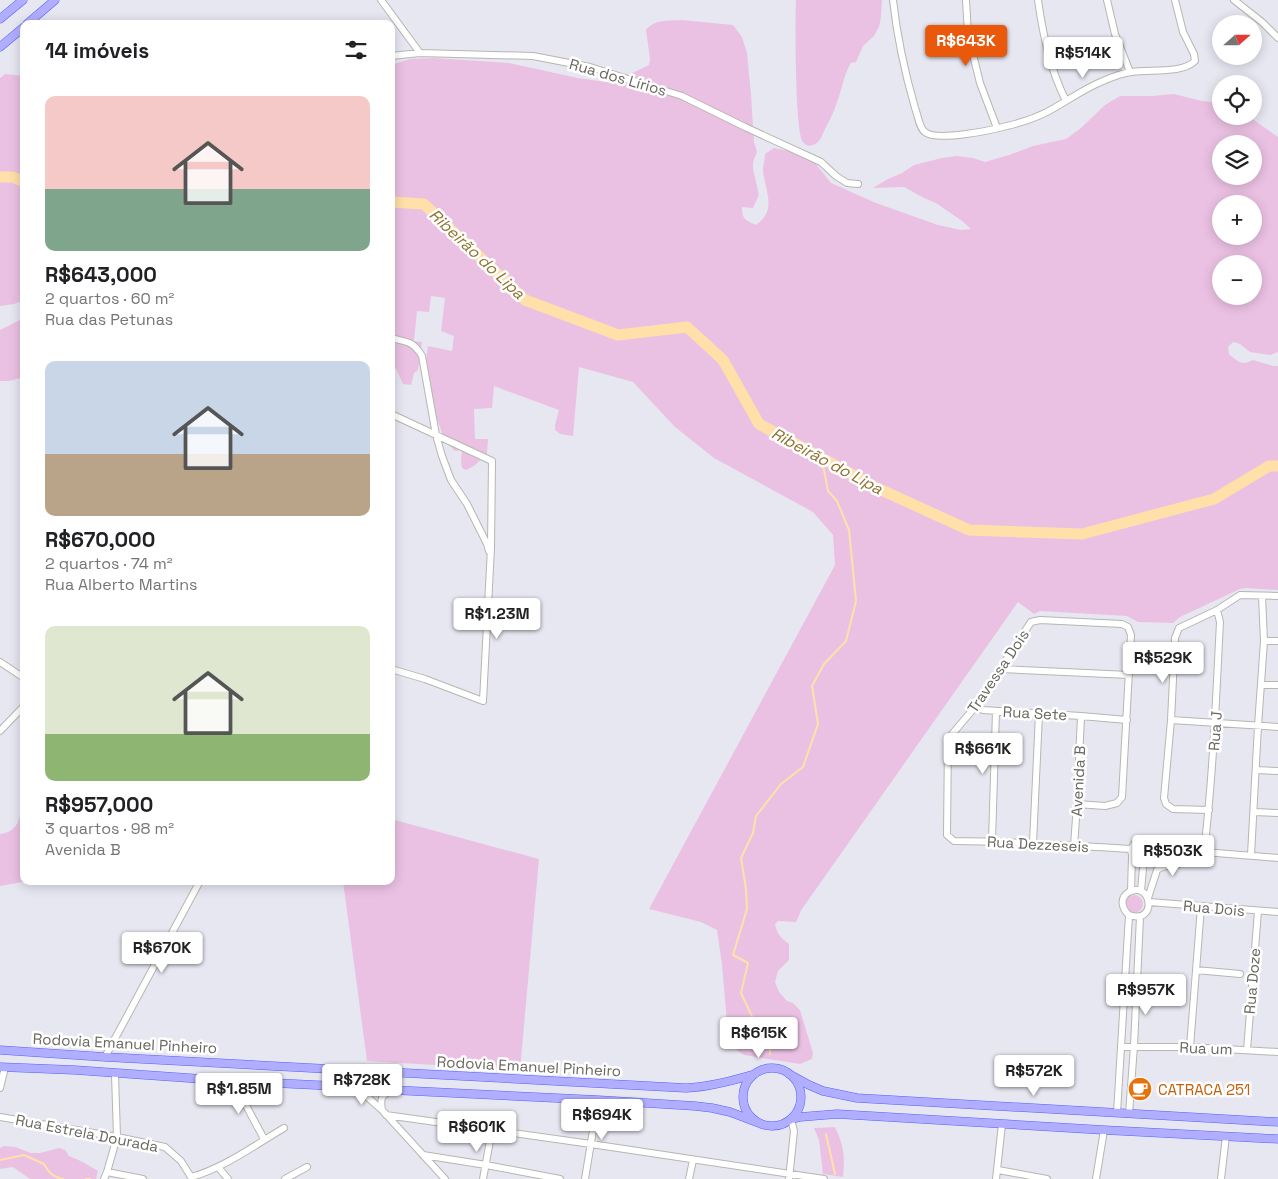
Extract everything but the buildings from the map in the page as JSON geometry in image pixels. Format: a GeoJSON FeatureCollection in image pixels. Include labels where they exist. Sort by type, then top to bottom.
{"type":"FeatureCollection","features":[{"type":"Feature","properties":{"kind":"main road"},"geometry":{"type":"LineString","coordinates":[[32,20],[55,0]]}},
{"type":"Feature","properties":{"kind":"main road"},"geometry":{"type":"LineString","coordinates":[[0,19],[19,1]]}},
{"type":"Feature","properties":{"kind":"main road"},"geometry":{"type":"LineString","coordinates":[[0,47],[20,30]]}},
{"type":"Feature","properties":{"kind":"main road","name":"Rodovia Emanuel Pinheiro"},"geometry":{"type":"LineString","coordinates":[[0,1050],[686,1088],[704,1088],[755,1074]]}},
{"type":"Feature","properties":{"kind":"main road","name":"Rodovia Emanuel Pinheiro"},"geometry":{"type":"LineString","coordinates":[[2,1067],[712,1108],[759,1123]]}},
{"type":"Feature","properties":{"kind":"main road"},"geometry":{"type":"LineString","coordinates":[[1278,1122],[858,1098],[823,1091],[781,1070],[772,1068],[755,1074],[743,1090],[743,1101],[748,1114],[759,1123],[770,1126],[781,1125],[791,1119],[800,1117],[837,1114],[1278,1139]]}},
{"type":"Feature","properties":{"kind":"main road"},"geometry":{"type":"LineString","coordinates":[[789,1074],[798,1085],[800,1098],[798,1110],[791,1119]]}},
{"type":"Feature","properties":{"kind":"street"},"geometry":{"type":"LineString","coordinates":[[381,0],[420,53]]}},
{"type":"Feature","properties":{"kind":"street"},"geometry":{"type":"LineString","coordinates":[[893,0],[903,61],[912,96],[924,132],[930,136],[956,136],[1008,126],[1045,113],[1103,81],[1130,72],[1181,69],[1191,65],[1195,61],[1194,54],[1183,32],[1175,0]]}},
{"type":"Feature","properties":{"kind":"street"},"geometry":{"type":"LineString","coordinates":[[966,0],[968,34],[980,83],[997,128]]}},
{"type":"Feature","properties":{"kind":"street"},"geometry":{"type":"LineString","coordinates":[[1038,0],[1046,45],[1058,85],[1066,101]]}},
{"type":"Feature","properties":{"kind":"street"},"geometry":{"type":"LineString","coordinates":[[1107,0],[1115,34],[1130,72]]}},
{"type":"Feature","properties":{"kind":"street"},"geometry":{"type":"LineString","coordinates":[[1234,0],[1262,22],[1278,38]]}},
{"type":"Feature","properties":{"kind":"street","name":"Rua dos Lírios"},"geometry":{"type":"LineString","coordinates":[[395,56],[420,53],[533,56],[597,69],[682,96],[820,162],[847,183],[858,184]]}},
{"type":"Feature","properties":{"kind":"street"},"geometry":{"type":"LineString","coordinates":[[395,339],[411,342],[417,346],[422,356],[436,435],[451,480],[474,519],[491,555]]}},
{"type":"Feature","properties":{"kind":"street"},"geometry":{"type":"LineString","coordinates":[[395,416],[492,461],[491,555],[483,701],[425,679],[395,670]]}},
{"type":"Feature","properties":{"kind":"street"},"geometry":{"type":"LineString","coordinates":[[1209,810],[1173,809],[1166,804],[1164,798],[1172,720],[1175,638],[1179,628],[1217,610],[1240,595],[1278,596]]}},
{"type":"Feature","properties":{"kind":"street"},"geometry":{"type":"LineString","coordinates":[[1252,856],[1264,641],[1262,596]]}},
{"type":"Feature","properties":{"kind":"street","name":"Rua J"},"geometry":{"type":"LineString","coordinates":[[1204,852],[1216,722],[1220,622],[1217,610]]}},
{"type":"Feature","properties":{"kind":"street","name":"Travessa Dois"},"geometry":{"type":"LineString","coordinates":[[947,835],[948,739],[975,707],[1031,622],[1040,620],[1122,624],[1128,627],[1131,636],[1128,675]]}},
{"type":"Feature","properties":{"kind":"street"},"geometry":{"type":"LineString","coordinates":[[1264,641],[1278,641]]}},
{"type":"Feature","properties":{"kind":"street"},"geometry":{"type":"LineString","coordinates":[[0,662],[20,675]]}},
{"type":"Feature","properties":{"kind":"street"},"geometry":{"type":"LineString","coordinates":[[1000,670],[1128,675],[1122,797],[1117,803],[1105,806],[1077,804]]}},
{"type":"Feature","properties":{"kind":"street"},"geometry":{"type":"LineString","coordinates":[[1261,685],[1278,685]]}},
{"type":"Feature","properties":{"kind":"street","name":"Rua Sete"},"geometry":{"type":"LineString","coordinates":[[975,707],[983,710],[1127,720]]}},
{"type":"Feature","properties":{"kind":"street"},"geometry":{"type":"LineString","coordinates":[[0,731],[20,710]]}},
{"type":"Feature","properties":{"kind":"street"},"geometry":{"type":"LineString","coordinates":[[992,841],[996,711]]}},
{"type":"Feature","properties":{"kind":"street"},"geometry":{"type":"LineString","coordinates":[[1034,843],[1039,714]]}},
{"type":"Feature","properties":{"kind":"street","name":"Avenida B"},"geometry":{"type":"LineString","coordinates":[[1074,846],[1081,716]]}},
{"type":"Feature","properties":{"kind":"street"},"geometry":{"type":"LineString","coordinates":[[1172,720],[1278,727]]}},
{"type":"Feature","properties":{"kind":"street"},"geometry":{"type":"LineString","coordinates":[[1256,770],[1278,771]]}},
{"type":"Feature","properties":{"kind":"street"},"geometry":{"type":"LineString","coordinates":[[1254,812],[1278,813]]}},
{"type":"Feature","properties":{"kind":"street","name":"Rua Dezzeseis"},"geometry":{"type":"LineString","coordinates":[[947,835],[954,841],[1034,843],[1131,852]]}},
{"type":"Feature","properties":{"kind":"street"},"geometry":{"type":"LineString","coordinates":[[1131,891],[1131,852],[1135,843],[1142,842],[1147,848],[1141,892]]}},
{"type":"Feature","properties":{"kind":"street"},"geometry":{"type":"LineString","coordinates":[[1131,852],[1136,858],[1140,859],[1146,855],[1188,852],[1278,858]]}},
{"type":"Feature","properties":{"kind":"street"},"geometry":{"type":"LineString","coordinates":[[1148,900],[1141,892],[1131,891],[1123,900],[1122,906],[1129,916],[1140,916],[1147,911],[1148,900],[1157,870],[1160,867],[1180,864],[1188,852]]}},
{"type":"Feature","properties":{"kind":"street"},"geometry":{"type":"LineString","coordinates":[[106,1057],[198,885]]}},
{"type":"Feature","properties":{"kind":"street","name":"Rua Dois"},"geometry":{"type":"LineString","coordinates":[[1148,900],[1201,907],[1278,912]]}},
{"type":"Feature","properties":{"kind":"street"},"geometry":{"type":"LineString","coordinates":[[1190,1047],[1201,907]]}},
{"type":"Feature","properties":{"kind":"street","name":"Rua Doze"},"geometry":{"type":"LineString","coordinates":[[1247,1050],[1258,911]]}},
{"type":"Feature","properties":{"kind":"street"},"geometry":{"type":"LineString","coordinates":[[1117,1113],[1129,916]]}},
{"type":"Feature","properties":{"kind":"street"},"geometry":{"type":"LineString","coordinates":[[1129,1114],[1140,916]]}},
{"type":"Feature","properties":{"kind":"street"},"geometry":{"type":"LineString","coordinates":[[1196,970],[1240,974]]}},
{"type":"Feature","properties":{"kind":"street","name":"Rua um"},"geometry":{"type":"LineString","coordinates":[[1121,1047],[1190,1047],[1278,1052]]}},
{"type":"Feature","properties":{"kind":"street"},"geometry":{"type":"LineString","coordinates":[[0,1088],[2,1067]]}},
{"type":"Feature","properties":{"kind":"street"},"geometry":{"type":"LineString","coordinates":[[104,1179],[117,1137],[115,1074]]}},
{"type":"Feature","properties":{"kind":"street"},"geometry":{"type":"LineString","coordinates":[[237,1082],[241,1096],[264,1139]]}},
{"type":"Feature","properties":{"kind":"street"},"geometry":{"type":"LineString","coordinates":[[356,1087],[384,1113],[445,1179]]}},
{"type":"Feature","properties":{"kind":"street"},"geometry":{"type":"LineString","coordinates":[[384,1113],[381,1098],[385,1093],[392,1090]]}},
{"type":"Feature","properties":{"kind":"street"},"geometry":{"type":"LineString","coordinates":[[585,1179],[598,1100]]}},
{"type":"Feature","properties":{"kind":"street"},"geometry":{"type":"LineString","coordinates":[[384,1113],[789,1176],[824,1179]]}},
{"type":"Feature","properties":{"kind":"street","name":"Rua Estrela Dourada"},"geometry":{"type":"LineString","coordinates":[[0,1117],[165,1147],[181,1162],[190,1178]]}},
{"type":"Feature","properties":{"kind":"street"},"geometry":{"type":"LineString","coordinates":[[789,1176],[794,1131],[791,1119]]}},
{"type":"Feature","properties":{"kind":"street"},"geometry":{"type":"LineString","coordinates":[[996,1179],[1002,1124]]}},
{"type":"Feature","properties":{"kind":"street"},"geometry":{"type":"LineString","coordinates":[[190,1178],[218,1167],[284,1128]]}},
{"type":"Feature","properties":{"kind":"street"},"geometry":{"type":"LineString","coordinates":[[483,1179],[492,1130]]}},
{"type":"Feature","properties":{"kind":"street"},"geometry":{"type":"LineString","coordinates":[[1096,1179],[1104,1130]]}},
{"type":"Feature","properties":{"kind":"street"},"geometry":{"type":"LineString","coordinates":[[1221,1179],[1226,1136]]}},
{"type":"Feature","properties":{"kind":"street"},"geometry":{"type":"LineString","coordinates":[[423,1155],[560,1179]]}},
{"type":"Feature","properties":{"kind":"street"},"geometry":{"type":"LineString","coordinates":[[689,1179],[692,1160]]}},
{"type":"Feature","properties":{"kind":"street"},"geometry":{"type":"LineString","coordinates":[[218,1167],[228,1179]]}},
{"type":"Feature","properties":{"kind":"street"},"geometry":{"type":"LineString","coordinates":[[286,1179],[307,1167]]}},
{"type":"Feature","properties":{"kind":"street"},"geometry":{"type":"LineString","coordinates":[[998,1170],[1047,1179]]}},
{"type":"Feature","properties":{"kind":"street"},"geometry":{"type":"LineString","coordinates":[[107,1172],[143,1179]]}},
{"type":"Feature","properties":{"kind":"shaded area"},"geometry":{"type":"Polygon","coordinates":[[[796,0],[882,0],[879,27],[874,36],[863,46],[856,62],[851,63],[834,110],[822,136],[817,143],[811,146],[803,142],[798,118],[796,0]]]}},
{"type":"Feature","properties":{"kind":"shaded area"},"geometry":{"type":"Polygon","coordinates":[[[682,20],[733,25],[742,37],[747,53],[754,142],[757,152],[753,162],[753,169],[759,195],[753,208],[742,207],[742,211],[745,219],[756,225],[765,216],[767,211],[768,194],[763,168],[765,154],[774,148],[812,159],[831,183],[876,203],[938,225],[961,230],[971,229],[936,203],[904,187],[873,188],[914,165],[957,156],[985,162],[1033,146],[1066,139],[1081,128],[1105,105],[1120,96],[1174,94],[1212,102],[1212,125],[1261,125],[1278,137],[1278,352],[1270,355],[1250,352],[1240,344],[1233,342],[1228,347],[1229,354],[1240,362],[1246,363],[1253,360],[1278,366],[1278,590],[1240,589],[1180,617],[1173,623],[1138,622],[1127,616],[1040,611],[1034,614],[1018,602],[802,909],[796,922],[778,921],[775,924],[780,936],[789,944],[789,960],[778,971],[775,982],[779,992],[787,1001],[793,1003],[800,1010],[813,1053],[812,1059],[800,1064],[744,1055],[729,1045],[717,930],[701,922],[649,909],[835,565],[833,535],[813,512],[714,458],[675,427],[633,382],[579,367],[573,436],[560,434],[555,430],[559,410],[494,386],[492,408],[474,409],[475,439],[488,439],[487,454],[474,466],[466,470],[462,468],[462,450],[455,451],[445,441],[435,413],[425,367],[428,346],[452,351],[454,336],[441,331],[445,298],[431,296],[429,312],[417,311],[414,341],[422,342],[418,370],[414,373],[411,385],[403,384],[395,368],[395,64],[410,59],[433,58],[509,63],[578,78],[613,83],[624,80],[630,74],[649,65],[650,59],[646,30],[657,22],[682,20]]]}},
{"type":"Feature","properties":{"kind":"shaded area"},"geometry":{"type":"Polygon","coordinates":[[[5,74],[20,76],[20,302],[0,306],[0,78],[5,74]]]}},
{"type":"Feature","properties":{"kind":"shaded area"},"geometry":{"type":"Polygon","coordinates":[[[20,320],[20,378],[0,381],[0,330],[20,320]]]}},
{"type":"Feature","properties":{"kind":"shaded area"},"geometry":{"type":"Polygon","coordinates":[[[20,816],[20,882],[0,886],[0,834],[10,831],[20,816]]]}},
{"type":"Feature","properties":{"kind":"shaded area"},"geometry":{"type":"Polygon","coordinates":[[[395,820],[539,859],[520,1070],[367,1061],[344,885],[395,885],[395,820]]]}},
{"type":"Feature","properties":{"kind":"shaded area"},"geometry":{"type":"Polygon","coordinates":[[[1134,895],[1140,898],[1143,904],[1140,910],[1134,913],[1128,910],[1125,904],[1128,898],[1134,895]]]}},
{"type":"Feature","properties":{"kind":"shaded area"},"geometry":{"type":"Polygon","coordinates":[[[835,1127],[843,1151],[843,1177],[823,1174],[819,1140],[814,1128],[835,1127]]]}},
{"type":"Feature","properties":{"kind":"shaded area"},"geometry":{"type":"Polygon","coordinates":[[[4,1146],[15,1147],[31,1153],[40,1153],[59,1148],[65,1150],[69,1156],[98,1171],[96,1179],[30,1179],[13,1167],[0,1169],[0,1148],[4,1146]]]}},
{"type":"Feature","properties":{"kind":"waterway","name":"Ribeirão do Lipa"},"geometry":{"type":"LineString","coordinates":[[0,177],[13,177],[20,180]]}},
{"type":"Feature","properties":{"kind":"waterway","name":"Ribeirão do Lipa"},"geometry":{"type":"LineString","coordinates":[[395,202],[424,204],[525,300],[618,335],[687,327],[723,360],[759,424],[877,488],[969,530],[1082,534],[1214,499],[1269,466],[1278,466]]}},
{"type":"Feature","properties":{"kind":"waterway"},"geometry":{"type":"LineString","coordinates":[[770,1054],[770,1043],[757,1027],[741,993],[748,963],[733,955],[747,909],[741,858],[753,833],[756,816],[781,784],[803,767],[818,724],[812,686],[824,664],[846,641],[856,601],[849,530],[837,501],[828,491],[819,456]]}},
{"type":"Feature","properties":{"kind":"waterway"},"geometry":{"type":"LineString","coordinates":[[826,1134],[835,1174]]}},
{"type":"Feature","properties":{"kind":"waterway"},"geometry":{"type":"LineString","coordinates":[[0,1160],[24,1155],[44,1164],[52,1174],[63,1179]]}},
{"type":"Feature","properties":{"kind":"place","name":"CATRACA 251"},"geometry":{"type":"Point","coordinates":[1140,1089]}}]}
